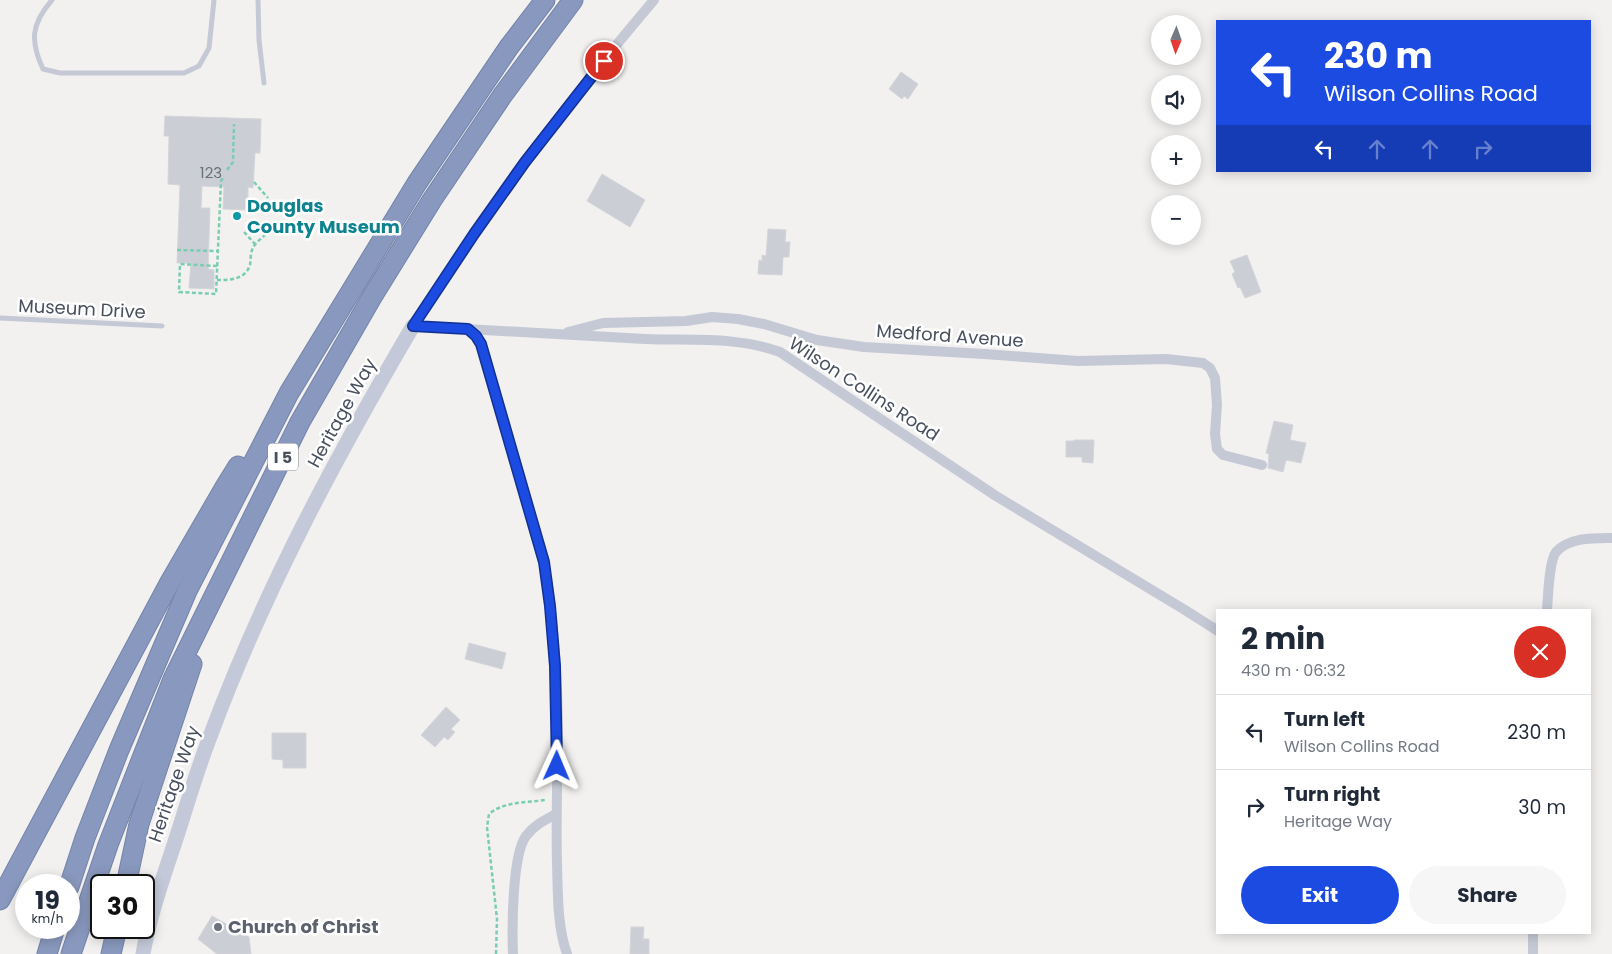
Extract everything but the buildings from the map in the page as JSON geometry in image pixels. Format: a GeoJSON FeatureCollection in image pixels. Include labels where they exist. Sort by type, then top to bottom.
{"type":"FeatureCollection","features":[{"type":"Feature","properties":{"kind":"highway","name":"I 5"},"geometry":{"type":"LineString","coordinates":[[73,874],[119,750],[187,591],[289,393],[416,183],[509,46],[545,0]]}},
{"type":"Feature","properties":{"kind":"highway","name":"I 5"},"geometry":{"type":"LineString","coordinates":[[71,954],[108,845],[173,679],[300,422],[372,297],[432,200],[502,96],[573,0]]}},
{"type":"Feature","properties":{"kind":"highway"},"geometry":{"type":"LineString","coordinates":[[0,900],[170,582],[224,487],[289,393]]}},
{"type":"Feature","properties":{"kind":"highway"},"geometry":{"type":"LineString","coordinates":[[129,874],[142,815],[170,727],[218,591]]}},
{"type":"Feature","properties":{"kind":"highway"},"geometry":{"type":"LineString","coordinates":[[47,954],[52,939]]}},
{"type":"Feature","properties":{"kind":"highway"},"geometry":{"type":"LineString","coordinates":[[111,954],[114,939]]}},
{"type":"Feature","properties":{"kind":"street","name":"Heritage Way"},"geometry":{"type":"LineString","coordinates":[[143,954],[168,859],[210,735],[264,606],[337,460],[413,326],[474,234],[525,162],[609,54],[654,0]]}},
{"type":"Feature","properties":{"kind":"street","name":"Medford Avenue"},"geometry":{"type":"LineString","coordinates":[[560,334],[603,323],[686,321],[712,317],[764,324],[817,340],[864,347],[1078,361],[1166,359],[1203,362],[1210,368],[1215,378],[1217,398],[1215,434],[1218,449],[1223,455],[1262,465]]}},
{"type":"Feature","properties":{"kind":"street","name":"Wilson Collins Road"},"geometry":{"type":"LineString","coordinates":[[413,326],[737,341],[763,346],[780,352],[996,496],[1216,629]]}},
{"type":"Feature","properties":{"kind":"street"},"geometry":{"type":"LineString","coordinates":[[468,329],[481,344],[544,562],[555,666],[558,738],[556,814],[558,891],[562,935],[567,954]]}},
{"type":"Feature","properties":{"kind":"street"},"geometry":{"type":"LineString","coordinates":[[1547,609],[1552,562],[1557,552],[1576,541],[1588,538],[1612,538]]}},
{"type":"Feature","properties":{"kind":"street"},"geometry":{"type":"LineString","coordinates":[[513,954],[514,902],[519,852],[525,837],[538,823],[556,814]]}},
{"type":"Feature","properties":{"kind":"street"},"geometry":{"type":"LineString","coordinates":[[1533,934],[1533,954]]}},
{"type":"Feature","properties":{"kind":"lane"},"geometry":{"type":"LineString","coordinates":[[52,0],[42,11],[35,27],[34,44],[43,69],[60,73],[184,73],[199,66],[209,48],[214,0]]}},
{"type":"Feature","properties":{"kind":"lane"},"geometry":{"type":"LineString","coordinates":[[258,0],[259,40],[264,83]]}},
{"type":"Feature","properties":{"kind":"lane","name":"Museum Drive"},"geometry":{"type":"LineString","coordinates":[[0,318],[162,326]]}},
{"type":"Feature","properties":{"kind":"path"},"geometry":{"type":"LineString","coordinates":[[227,170],[233,162],[234,124]]}},
{"type":"Feature","properties":{"kind":"path"},"geometry":{"type":"LineString","coordinates":[[217,266],[180,264],[179,292],[216,294],[221,181],[224,176]]}},
{"type":"Feature","properties":{"kind":"path"},"geometry":{"type":"LineString","coordinates":[[254,182],[268,198]]}},
{"type":"Feature","properties":{"kind":"path"},"geometry":{"type":"LineString","coordinates":[[217,280],[239,278],[245,273],[255,244],[274,227]]}},
{"type":"Feature","properties":{"kind":"path"},"geometry":{"type":"LineString","coordinates":[[244,232],[255,244]]}},
{"type":"Feature","properties":{"kind":"path"},"geometry":{"type":"LineString","coordinates":[[176,250],[218,251]]}},
{"type":"Feature","properties":{"kind":"path"},"geometry":{"type":"LineString","coordinates":[[496,954],[497,919],[487,826],[489,814],[497,808],[511,804],[557,799]]}},
{"type":"Feature","properties":{"kind":"place","name":"Douglas County Museum"},"geometry":{"type":"Point","coordinates":[237,216]}},
{"type":"Feature","properties":{"kind":"place","name":"Church of Christ"},"geometry":{"type":"Point","coordinates":[218,927]}},
{"type":"Feature","properties":{"kind":"route"},"geometry":{"type":"LineString","coordinates":[[557,766],[558,738],[555,666],[544,562],[481,344],[468,329],[413,326],[474,234],[525,162],[604,61]]}}]}
